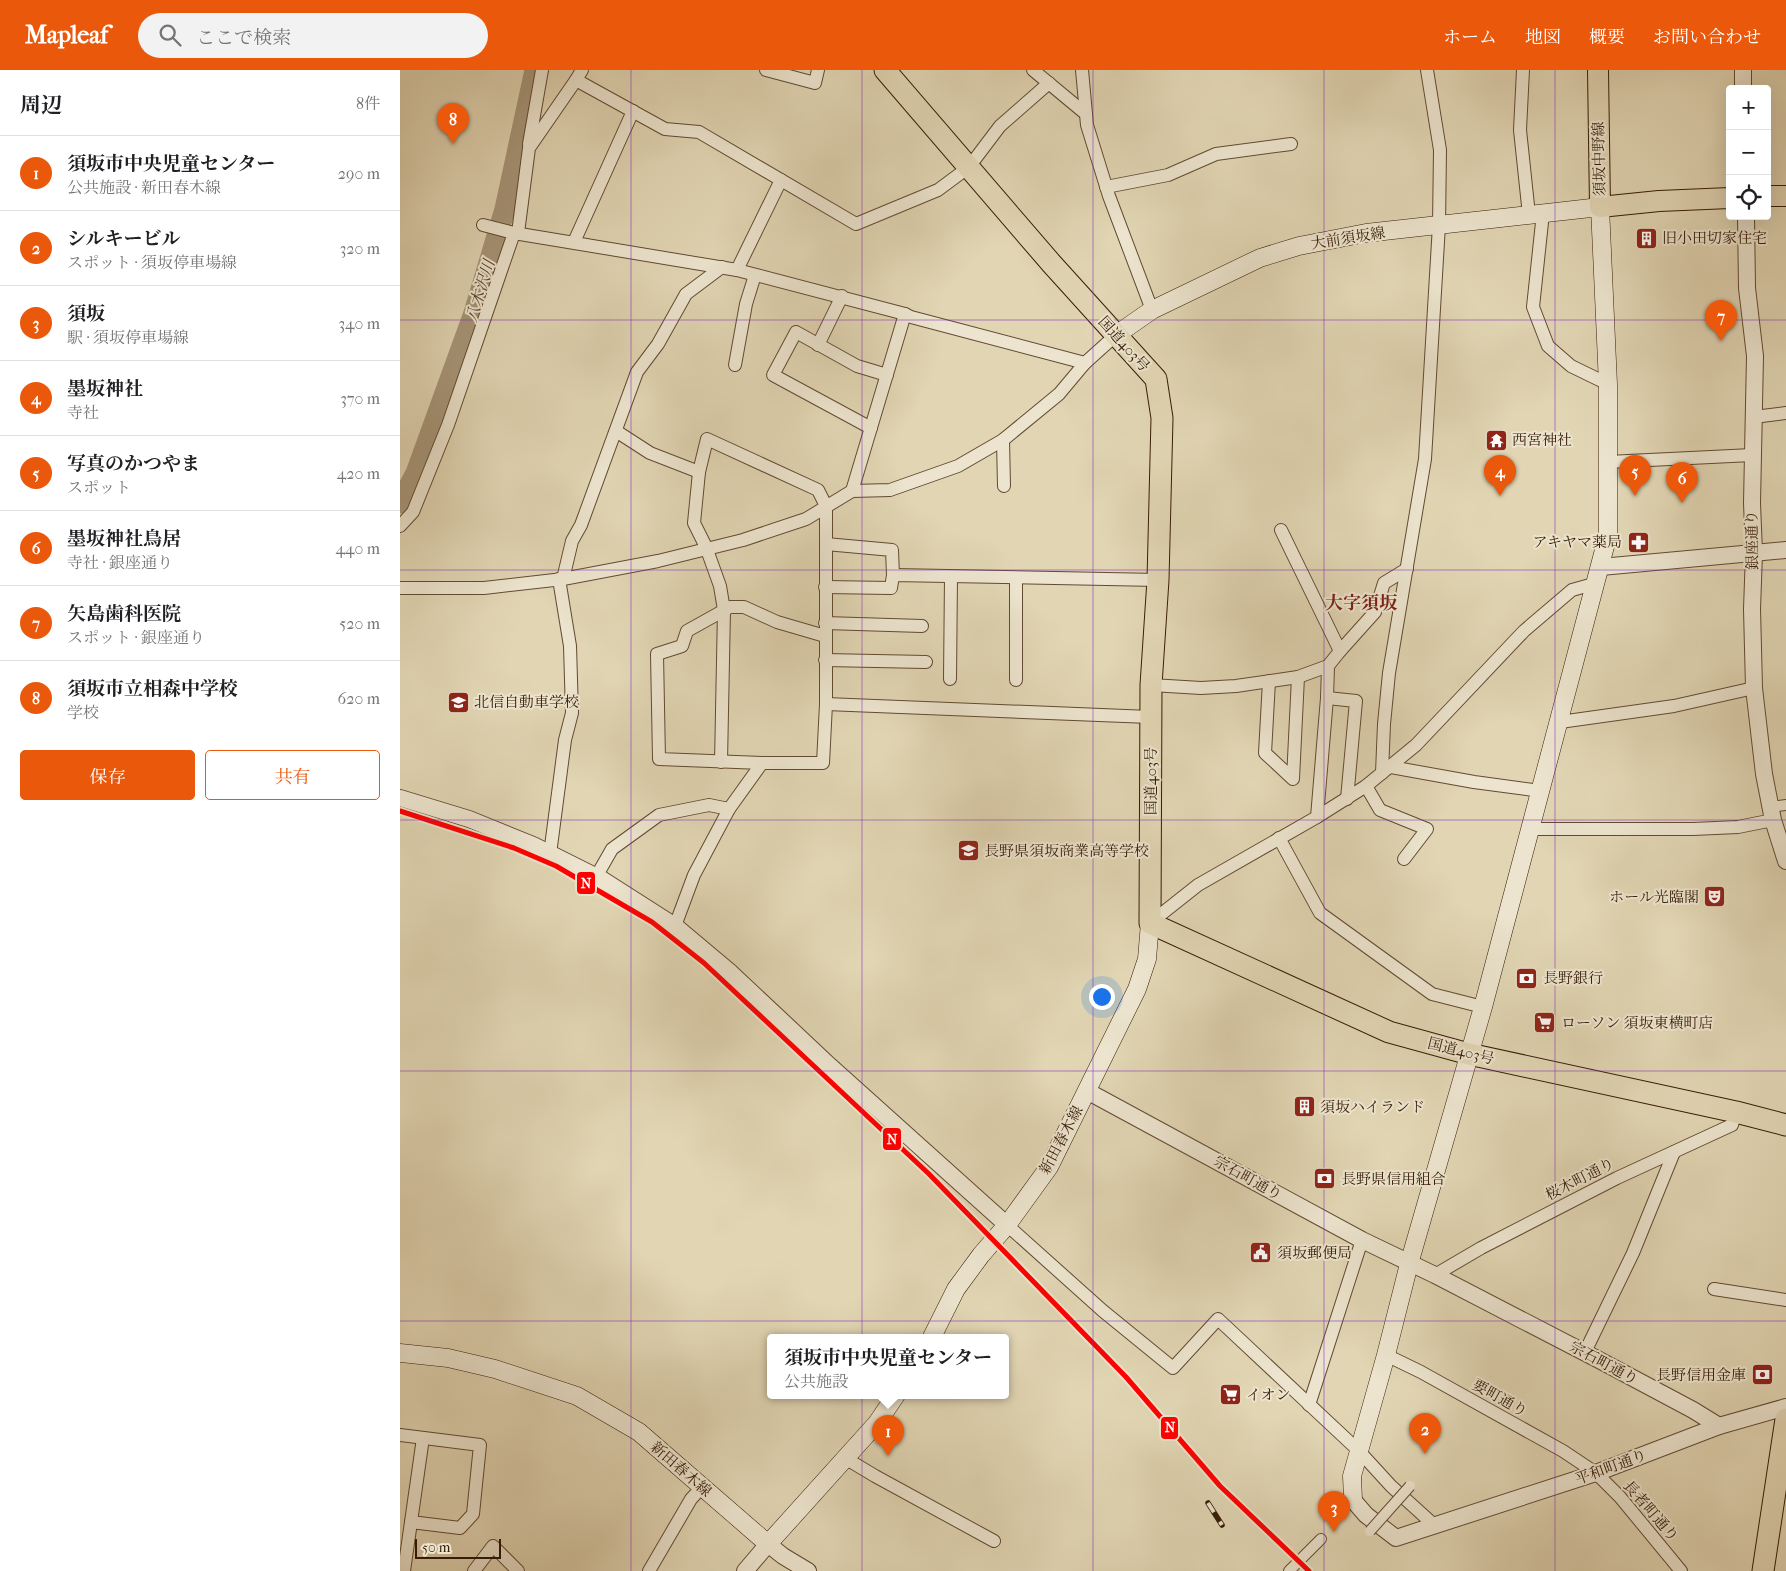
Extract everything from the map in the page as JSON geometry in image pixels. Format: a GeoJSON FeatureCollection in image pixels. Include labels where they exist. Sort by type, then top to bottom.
{"type":"FeatureCollection","features":[{"type":"Feature","properties":{"kind":"highway","name":"国道403号"},"geometry":{"type":"LineString","coordinates":[[885,70],[1156,379],[1162,418],[1158,580],[1150,717],[1150,923],[1389,1032],[1469,1054],[1736,1112],[1786,1125]]}},
{"type":"Feature","properties":{"kind":"highway"},"geometry":{"type":"LineString","coordinates":[[1763,1571],[1786,1419]]}},
{"type":"Feature","properties":{"kind":"main road","name":"須坂中野線"},"geometry":{"type":"LineString","coordinates":[[1598,70],[1600,207],[1659,200],[1726,198]]}},
{"type":"Feature","properties":{"kind":"main road"},"geometry":{"type":"LineString","coordinates":[[1771,196],[1786,196]]}},
{"type":"Feature","properties":{"kind":"main road","name":"大前須坂線"},"geometry":{"type":"LineString","coordinates":[[1116,335],[1152,310],[1260,258],[1299,246],[1366,234],[1600,207]]}},
{"type":"Feature","properties":{"kind":"main road"},"geometry":{"type":"LineString","coordinates":[[1353,1500],[1352,1476],[1560,722],[1608,535],[1608,384],[1600,207]]}},
{"type":"Feature","properties":{"kind":"main road","name":"新田春木線"},"geometry":{"type":"LineString","coordinates":[[934,1334],[956,1289],[981,1255],[1007,1225],[1049,1167],[1137,989],[1147,959],[1150,923]]}},
{"type":"Feature","properties":{"kind":"main road","name":"新田春木線"},"geometry":{"type":"LineString","coordinates":[[400,1353],[448,1358],[495,1369],[577,1396],[639,1432],[768,1544]]}},
{"type":"Feature","properties":{"kind":"main road"},"geometry":{"type":"LineString","coordinates":[[768,1544],[877,1423],[893,1399]]}},
{"type":"Feature","properties":{"kind":"street"},"geometry":{"type":"LineString","coordinates":[[400,526],[413,512],[448,425],[516,233],[542,70]]}},
{"type":"Feature","properties":{"kind":"street"},"geometry":{"type":"LineString","coordinates":[[766,70],[815,83],[818,70]]}},
{"type":"Feature","properties":{"kind":"street"},"geometry":{"type":"LineString","coordinates":[[1032,70],[1086,114]]}},
{"type":"Feature","properties":{"kind":"street"},"geometry":{"type":"LineString","coordinates":[[1082,70],[1087,125],[1106,187],[1152,310]]}},
{"type":"Feature","properties":{"kind":"street"},"geometry":{"type":"LineString","coordinates":[[1387,770],[1384,724],[1389,673],[1425,459],[1439,225],[1440,150],[1427,70]]}},
{"type":"Feature","properties":{"kind":"street"},"geometry":{"type":"LineString","coordinates":[[1523,70],[1520,130],[1536,214],[1533,307],[1548,346],[1571,366],[1608,384]]}},
{"type":"Feature","properties":{"kind":"street"},"geometry":{"type":"LineString","coordinates":[[1743,70],[1743,85]]}},
{"type":"Feature","properties":{"kind":"street"},"geometry":{"type":"LineString","coordinates":[[529,148],[579,75],[633,112],[665,129],[699,132],[856,224],[938,190],[969,167],[1000,126],[1048,83]]}},
{"type":"Feature","properties":{"kind":"street"},"geometry":{"type":"LineString","coordinates":[[574,242],[633,112]]}},
{"type":"Feature","properties":{"kind":"street"},"geometry":{"type":"LineString","coordinates":[[1106,187],[1168,176],[1216,154],[1291,144]]}},
{"type":"Feature","properties":{"kind":"street"},"geometry":{"type":"LineString","coordinates":[[737,270],[781,180]]}},
{"type":"Feature","properties":{"kind":"street","name":"銀座通り"},"geometry":{"type":"LineString","coordinates":[[1746,220],[1747,288],[1755,356],[1752,455],[1754,688],[1764,774],[1776,810],[1786,861]]}},
{"type":"Feature","properties":{"kind":"street"},"geometry":{"type":"LineString","coordinates":[[483,225],[516,233],[737,270],[842,296],[928,322],[1085,363]]}},
{"type":"Feature","properties":{"kind":"street"},"geometry":{"type":"LineString","coordinates":[[550,854],[565,740],[572,713],[570,646],[561,579],[572,541],[581,525],[637,372],[658,344],[686,294],[722,267]]}},
{"type":"Feature","properties":{"kind":"street"},"geometry":{"type":"LineString","coordinates":[[735,365],[746,304],[755,276]]}},
{"type":"Feature","properties":{"kind":"street"},"geometry":{"type":"LineString","coordinates":[[818,345],[842,296]]}},
{"type":"Feature","properties":{"kind":"street"},"geometry":{"type":"LineString","coordinates":[[852,491],[905,314]]}},
{"type":"Feature","properties":{"kind":"street"},"geometry":{"type":"LineString","coordinates":[[871,428],[773,375],[796,332],[857,366],[887,375]]}},
{"type":"Feature","properties":{"kind":"street"},"geometry":{"type":"LineString","coordinates":[[400,588],[484,588],[561,579],[658,561],[743,540],[806,519],[852,491],[890,490],[958,466],[1003,440],[1059,394],[1085,363],[1116,335]]}},
{"type":"Feature","properties":{"kind":"street"},"geometry":{"type":"LineString","coordinates":[[1754,417],[1786,413]]}},
{"type":"Feature","properties":{"kind":"street"},"geometry":{"type":"LineString","coordinates":[[616,431],[650,453],[699,472]]}},
{"type":"Feature","properties":{"kind":"street"},"geometry":{"type":"LineString","coordinates":[[721,762],[724,610],[720,586],[706,548],[694,523],[699,472],[707,439],[818,490],[826,506],[826,704],[822,764],[721,762],[659,759],[657,654],[682,646],[687,631],[724,610],[730,607],[744,607],[777,622],[825,636]]}},
{"type":"Feature","properties":{"kind":"street"},"geometry":{"type":"LineString","coordinates":[[1003,440],[1004,486]]}},
{"type":"Feature","properties":{"kind":"street"},"geometry":{"type":"LineString","coordinates":[[1608,462],[1752,455]]}},
{"type":"Feature","properties":{"kind":"street"},"geometry":{"type":"LineString","coordinates":[[1281,530],[1340,651]]}},
{"type":"Feature","properties":{"kind":"street"},"geometry":{"type":"LineString","coordinates":[[825,587],[891,588],[892,576],[892,550],[826,544]]}},
{"type":"Feature","properties":{"kind":"street"},"geometry":{"type":"LineString","coordinates":[[1150,923],[1198,885],[1347,799],[1387,770],[1416,745],[1524,631],[1572,590],[1599,575],[1786,550]]}},
{"type":"Feature","properties":{"kind":"street"},"geometry":{"type":"LineString","coordinates":[[1151,685],[1201,688],[1236,686],[1298,677],[1328,666],[1374,612],[1384,583],[1408,569]]}},
{"type":"Feature","properties":{"kind":"street"},"geometry":{"type":"LineString","coordinates":[[892,576],[1158,580]]}},
{"type":"Feature","properties":{"kind":"street"},"geometry":{"type":"LineString","coordinates":[[950,679],[951,577]]}},
{"type":"Feature","properties":{"kind":"street"},"geometry":{"type":"LineString","coordinates":[[1016,578],[1016,680]]}},
{"type":"Feature","properties":{"kind":"street"},"geometry":{"type":"LineString","coordinates":[[825,623],[922,626]]}},
{"type":"Feature","properties":{"kind":"street"},"geometry":{"type":"LineString","coordinates":[[825,660],[926,662]]}},
{"type":"Feature","properties":{"kind":"street"},"geometry":{"type":"LineString","coordinates":[[1317,817],[1328,666]]}},
{"type":"Feature","properties":{"kind":"street"},"geometry":{"type":"LineString","coordinates":[[1270,681],[1265,753],[1293,779],[1298,677]]}},
{"type":"Feature","properties":{"kind":"street"},"geometry":{"type":"LineString","coordinates":[[1560,722],[1674,706],[1754,688]]}},
{"type":"Feature","properties":{"kind":"street"},"geometry":{"type":"LineString","coordinates":[[1327,698],[1356,701],[1347,799]]}},
{"type":"Feature","properties":{"kind":"street"},"geometry":{"type":"LineString","coordinates":[[826,704],[1150,717]]}},
{"type":"Feature","properties":{"kind":"street"},"geometry":{"type":"LineString","coordinates":[[675,926],[694,875],[729,810],[762,763]]}},
{"type":"Feature","properties":{"kind":"street"},"geometry":{"type":"LineString","coordinates":[[1387,770],[1541,791]]}},
{"type":"Feature","properties":{"kind":"street"},"geometry":{"type":"LineString","coordinates":[[1366,786],[1380,810],[1427,829],[1404,859]]}},
{"type":"Feature","properties":{"kind":"street"},"geometry":{"type":"LineString","coordinates":[[400,798],[469,819],[533,845],[596,877],[675,926],[731,973],[830,1066],[1007,1225],[1174,1368],[1218,1319],[1359,1451],[1391,1486],[1434,1525]]}},
{"type":"Feature","properties":{"kind":"street"},"geometry":{"type":"LineString","coordinates":[[596,877],[612,850],[659,815],[709,805],[729,810]]}},
{"type":"Feature","properties":{"kind":"street"},"geometry":{"type":"LineString","coordinates":[[1530,829],[1693,829],[1738,827],[1776,810]]}},
{"type":"Feature","properties":{"kind":"street"},"geometry":{"type":"LineString","coordinates":[[1279,838],[1320,912],[1432,994],[1482,1007]]}},
{"type":"Feature","properties":{"kind":"street","name":"宗石町通り"},"geometry":{"type":"LineString","coordinates":[[1087,1091],[1362,1240],[1585,1352],[1719,1426]]}},
{"type":"Feature","properties":{"kind":"street","name":"桜木町通り"},"geometry":{"type":"LineString","coordinates":[[1435,1275],[1481,1248],[1617,1178],[1732,1124],[1736,1112]]}},
{"type":"Feature","properties":{"kind":"street"},"geometry":{"type":"LineString","coordinates":[[1585,1352],[1633,1252],[1674,1152]]}},
{"type":"Feature","properties":{"kind":"street"},"geometry":{"type":"LineString","coordinates":[[1309,1405],[1362,1240]]}},
{"type":"Feature","properties":{"kind":"street"},"geometry":{"type":"LineString","coordinates":[[1714,1289],[1786,1300]]}},
{"type":"Feature","properties":{"kind":"street","name":"要町通り"},"geometry":{"type":"LineString","coordinates":[[1386,1355],[1421,1372],[1563,1451],[1596,1474]]}},
{"type":"Feature","properties":{"kind":"street","name":"平和町通り"},"geometry":{"type":"LineString","coordinates":[[1353,1500],[1379,1526],[1396,1538],[1596,1474],[1719,1426],[1786,1407]]}},
{"type":"Feature","properties":{"kind":"street"},"geometry":{"type":"LineString","coordinates":[[400,1435],[480,1446],[473,1514],[460,1528],[411,1522]]}},
{"type":"Feature","properties":{"kind":"street"},"geometry":{"type":"LineString","coordinates":[[404,1571],[423,1438]]}},
{"type":"Feature","properties":{"kind":"street"},"geometry":{"type":"LineString","coordinates":[[845,1458],[994,1541]]}},
{"type":"Feature","properties":{"kind":"street","name":"長者町通り"},"geometry":{"type":"LineString","coordinates":[[1596,1474],[1620,1497],[1681,1571]]}},
{"type":"Feature","properties":{"kind":"street"},"geometry":{"type":"LineString","coordinates":[[1370,1531],[1410,1486]]}},
{"type":"Feature","properties":{"kind":"street"},"geometry":{"type":"LineString","coordinates":[[649,1571],[691,1499],[702,1487]]}},
{"type":"Feature","properties":{"kind":"street"},"geometry":{"type":"LineString","coordinates":[[1289,1571],[1321,1539]]}},
{"type":"Feature","properties":{"kind":"street"},"geometry":{"type":"LineString","coordinates":[[745,1571],[768,1544],[783,1556],[808,1571]]}},
{"type":"Feature","properties":{"kind":"street"},"geometry":{"type":"LineString","coordinates":[[474,1571],[493,1546],[518,1571]]}},
{"type":"Feature","properties":{"kind":"waterway","name":"八木沢川"},"geometry":{"type":"LineString","coordinates":[[400,503],[416,473],[474,313],[505,209],[535,70]]}},
{"type":"Feature","properties":{"kind":"railway"},"geometry":{"type":"LineString","coordinates":[[1208,1503],[1222,1525]]}},
{"type":"Feature","properties":{"kind":"transit line","name":"N"},"geometry":{"type":"LineString","coordinates":[[400,811],[514,848],[556,866],[652,922],[704,963],[929,1174],[1126,1377],[1220,1486],[1309,1571]]}},
{"type":"Feature","properties":{"kind":"place","name":"須坂市立相森中学校"},"geometry":{"type":"Point","coordinates":[453,144]}},
{"type":"Feature","properties":{"kind":"place","name":"旧小田切家住宅"},"geometry":{"type":"Point","coordinates":[1646,238]}},
{"type":"Feature","properties":{"kind":"place","name":"矢島歯科医院"},"geometry":{"type":"Point","coordinates":[1721,341]}},
{"type":"Feature","properties":{"kind":"place","name":"西宮神社"},"geometry":{"type":"Point","coordinates":[1496,440]}},
{"type":"Feature","properties":{"kind":"place","name":"墨坂神社"},"geometry":{"type":"Point","coordinates":[1500,496]}},
{"type":"Feature","properties":{"kind":"place","name":"写真のかつやま"},"geometry":{"type":"Point","coordinates":[1635,496]}},
{"type":"Feature","properties":{"kind":"place","name":"墨坂神社鳥居"},"geometry":{"type":"Point","coordinates":[1682,503]}},
{"type":"Feature","properties":{"kind":"place","name":"アキヤマ薬局"},"geometry":{"type":"Point","coordinates":[1638,542]}},
{"type":"Feature","properties":{"kind":"place","name":"北信自動車学校"},"geometry":{"type":"Point","coordinates":[458,702]}},
{"type":"Feature","properties":{"kind":"place","name":"長野県須坂商業高等学校"},"geometry":{"type":"Point","coordinates":[968,851]}},
{"type":"Feature","properties":{"kind":"place","name":"ホール光臨閣"},"geometry":{"type":"Point","coordinates":[1715,897]}},
{"type":"Feature","properties":{"kind":"place","name":"長野銀行"},"geometry":{"type":"Point","coordinates":[1527,978]}},
{"type":"Feature","properties":{"kind":"place","name":"ローソン 須坂東横町店"},"geometry":{"type":"Point","coordinates":[1545,1023]}},
{"type":"Feature","properties":{"kind":"place","name":"須坂ハイランド"},"geometry":{"type":"Point","coordinates":[1304,1107]}},
{"type":"Feature","properties":{"kind":"place","name":"長野県信用組合"},"geometry":{"type":"Point","coordinates":[1325,1179]}},
{"type":"Feature","properties":{"kind":"place","name":"須坂郵便局"},"geometry":{"type":"Point","coordinates":[1261,1253]}},
{"type":"Feature","properties":{"kind":"place","name":"長野信用金庫"},"geometry":{"type":"Point","coordinates":[1762,1375]}},
{"type":"Feature","properties":{"kind":"place","name":"イオン"},"geometry":{"type":"Point","coordinates":[1230,1395]}},
{"type":"Feature","properties":{"kind":"place","name":"シルキービル"},"geometry":{"type":"Point","coordinates":[1425,1454]}},
{"type":"Feature","properties":{"kind":"place","name":"須坂市中央児童センター"},"geometry":{"type":"Point","coordinates":[888,1456]}},
{"type":"Feature","properties":{"kind":"place","name":"須坂"},"geometry":{"type":"Point","coordinates":[1334,1532]}},
{"type":"Feature","properties":{"kind":"district","name":"大字須坂"},"geometry":{"type":"Point","coordinates":[1361,603]}}]}
